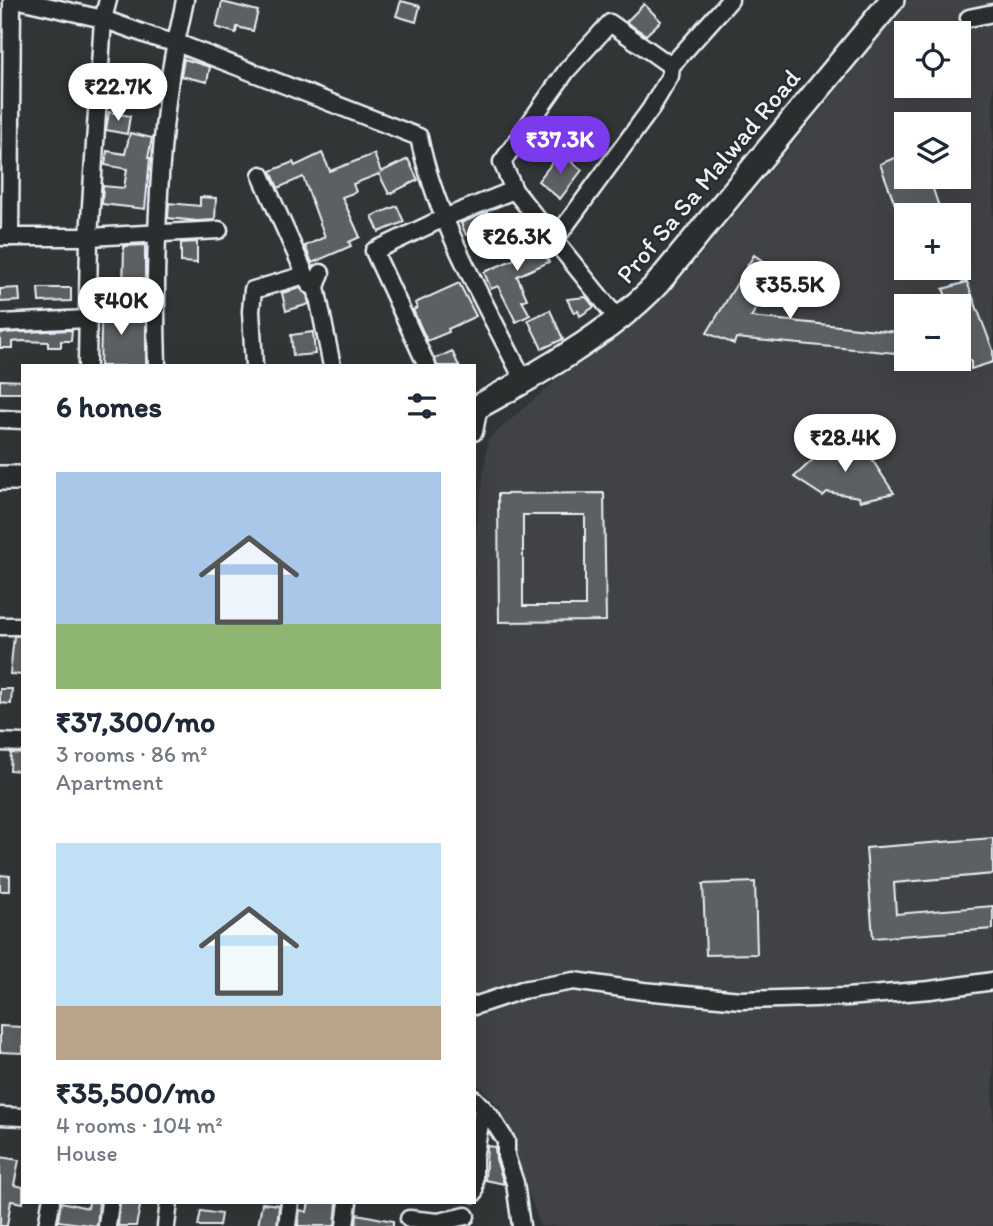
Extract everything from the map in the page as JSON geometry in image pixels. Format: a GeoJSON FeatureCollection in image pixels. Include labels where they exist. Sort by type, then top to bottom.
{"type":"FeatureCollection","features":[{"type":"Feature","properties":{"kind":"street"},"geometry":{"type":"LineString","coordinates":[[12,0],[5,237],[157,235],[219,230]]}},
{"type":"Feature","properties":{"kind":"street"},"geometry":{"type":"LineString","coordinates":[[20,0],[44,3],[103,19],[159,40],[177,43],[419,137],[425,166],[444,218],[524,381]]}},
{"type":"Feature","properties":{"kind":"street"},"geometry":{"type":"LineString","coordinates":[[87,364],[89,237],[103,19],[108,0]]}},
{"type":"Feature","properties":{"kind":"street"},"geometry":{"type":"LineString","coordinates":[[157,364],[155,258],[170,77],[185,0]]}},
{"type":"Feature","properties":{"kind":"street"},"geometry":{"type":"LineString","coordinates":[[554,241],[650,110],[670,76],[671,66],[730,0]]}},
{"type":"Feature","properties":{"kind":"street","name":"Prof Sa Sa Malwad Road"},"geometry":{"type":"LineString","coordinates":[[476,407],[549,366],[638,304],[892,0]]}},
{"type":"Feature","properties":{"kind":"street"},"geometry":{"type":"LineString","coordinates":[[969,18],[992,15]]}},
{"type":"Feature","properties":{"kind":"street"},"geometry":{"type":"LineString","coordinates":[[617,318],[514,190],[502,162],[568,70],[610,23],[671,66]]}},
{"type":"Feature","properties":{"kind":"street"},"geometry":{"type":"LineString","coordinates":[[261,175],[314,278],[332,364]]}},
{"type":"Feature","properties":{"kind":"street"},"geometry":{"type":"LineString","coordinates":[[426,364],[374,251],[444,218],[514,190]]}},
{"type":"Feature","properties":{"kind":"street"},"geometry":{"type":"LineString","coordinates":[[254,364],[251,311],[254,290],[260,286],[314,278]]}},
{"type":"Feature","properties":{"kind":"street"},"geometry":{"type":"LineString","coordinates":[[0,323],[88,320]]}},
{"type":"Feature","properties":{"kind":"street"},"geometry":{"type":"LineString","coordinates":[[0,419],[21,420]]}},
{"type":"Feature","properties":{"kind":"street"},"geometry":{"type":"LineString","coordinates":[[0,478],[21,478]]}},
{"type":"Feature","properties":{"kind":"street"},"geometry":{"type":"LineString","coordinates":[[0,626],[21,626]]}},
{"type":"Feature","properties":{"kind":"street"},"geometry":{"type":"LineString","coordinates":[[0,742],[21,743]]}},
{"type":"Feature","properties":{"kind":"street"},"geometry":{"type":"LineString","coordinates":[[476,1005],[522,990],[574,981],[643,991],[741,1000],[847,997],[993,981]]}},
{"type":"Feature","properties":{"kind":"street"},"geometry":{"type":"LineString","coordinates":[[476,1151],[480,1138],[479,1103]]}},
{"type":"Feature","properties":{"kind":"street"},"geometry":{"type":"LineString","coordinates":[[479,1103],[506,1141],[506,1156],[515,1184],[521,1226]]}},
{"type":"Feature","properties":{"kind":"street"},"geometry":{"type":"LineString","coordinates":[[0,1116],[21,1117]]}},
{"type":"Feature","properties":{"kind":"street"},"geometry":{"type":"LineString","coordinates":[[47,1226],[51,1204]]}},
{"type":"Feature","properties":{"kind":"street"},"geometry":{"type":"LineString","coordinates":[[107,1226],[110,1204]]}},
{"type":"Feature","properties":{"kind":"street"},"geometry":{"type":"LineString","coordinates":[[166,1226],[169,1204]]}},
{"type":"Feature","properties":{"kind":"street"},"geometry":{"type":"LineString","coordinates":[[287,1226],[290,1204]]}},
{"type":"Feature","properties":{"kind":"street"},"geometry":{"type":"LineString","coordinates":[[345,1226],[348,1204]]}},
{"type":"Feature","properties":{"kind":"street"},"geometry":{"type":"LineString","coordinates":[[411,1204],[408,1223],[438,1222],[467,1215]]}},
{"type":"Feature","properties":{"kind":"shaded area"},"geometry":{"type":"Polygon","coordinates":[[[904,0],[993,0],[993,1226],[540,1226],[500,1108],[476,1082],[476,531],[488,439],[684,275],[825,105],[893,11],[904,0]]]}},
{"type":"Feature","properties":{"kind":"building"},"geometry":{"type":"Polygon","coordinates":[[[401,1],[420,6],[416,22],[396,16],[401,1]]]}},
{"type":"Feature","properties":{"kind":"building"},"geometry":{"type":"Polygon","coordinates":[[[222,2],[258,11],[253,31],[237,27],[236,33],[216,27],[222,2]]]}},
{"type":"Feature","properties":{"kind":"building"},"geometry":{"type":"Polygon","coordinates":[[[644,4],[661,21],[646,35],[626,22],[644,4]]]}},
{"type":"Feature","properties":{"kind":"building"},"geometry":{"type":"Polygon","coordinates":[[[184,59],[210,67],[207,82],[181,76],[184,59]]]}},
{"type":"Feature","properties":{"kind":"building"},"geometry":{"type":"Polygon","coordinates":[[[109,112],[130,116],[127,134],[106,130],[109,112]]]}},
{"type":"Feature","properties":{"kind":"building"},"geometry":{"type":"Polygon","coordinates":[[[130,133],[152,138],[145,209],[102,204],[103,186],[124,188],[127,169],[105,165],[107,151],[125,154],[130,133]]]}},
{"type":"Feature","properties":{"kind":"building"},"geometry":{"type":"Polygon","coordinates":[[[322,153],[330,171],[374,154],[381,172],[408,159],[418,180],[389,194],[379,174],[353,184],[356,192],[342,197],[360,237],[349,242],[351,246],[312,263],[305,246],[325,237],[303,177],[278,188],[271,171],[293,162],[295,166],[322,153]]]}},
{"type":"Feature","properties":{"kind":"building"},"geometry":{"type":"Polygon","coordinates":[[[560,153],[582,170],[560,199],[538,181],[560,153]]]}},
{"type":"Feature","properties":{"kind":"building"},"geometry":{"type":"Polygon","coordinates":[[[894,158],[894,189],[933,189],[938,203],[895,203],[880,164],[894,158]]]}},
{"type":"Feature","properties":{"kind":"building"},"geometry":{"type":"Polygon","coordinates":[[[200,197],[216,198],[215,220],[168,218],[169,203],[200,206],[200,197]]]}},
{"type":"Feature","properties":{"kind":"building"},"geometry":{"type":"Polygon","coordinates":[[[397,206],[404,222],[379,232],[372,216],[397,206]]]}},
{"type":"Feature","properties":{"kind":"building"},"geometry":{"type":"Polygon","coordinates":[[[487,212],[492,224],[466,235],[461,223],[487,212]]]}},
{"type":"Feature","properties":{"kind":"building"},"geometry":{"type":"Polygon","coordinates":[[[530,231],[549,262],[517,276],[527,299],[522,301],[530,315],[516,322],[498,286],[491,289],[484,272],[517,258],[509,241],[530,231]]]}},
{"type":"Feature","properties":{"kind":"building"},"geometry":{"type":"Polygon","coordinates":[[[197,242],[197,263],[181,262],[181,243],[197,242]]]}},
{"type":"Feature","properties":{"kind":"building"},"geometry":{"type":"Polygon","coordinates":[[[145,245],[145,293],[123,292],[124,246],[145,245]]]}},
{"type":"Feature","properties":{"kind":"building"},"geometry":{"type":"Polygon","coordinates":[[[754,255],[779,271],[751,317],[894,332],[894,353],[736,338],[734,344],[707,333],[754,255]]]}},
{"type":"Feature","properties":{"kind":"building"},"geometry":{"type":"Polygon","coordinates":[[[967,282],[993,350],[993,362],[971,369],[971,294],[945,294],[943,289],[967,282]]]}},
{"type":"Feature","properties":{"kind":"building"},"geometry":{"type":"Polygon","coordinates":[[[459,283],[476,316],[427,341],[413,310],[417,308],[415,303],[459,283]]]}},
{"type":"Feature","properties":{"kind":"building"},"geometry":{"type":"Polygon","coordinates":[[[19,288],[20,301],[0,302],[0,289],[19,288]]]}},
{"type":"Feature","properties":{"kind":"building"},"geometry":{"type":"Polygon","coordinates":[[[38,288],[71,288],[71,301],[39,302],[38,288]]]}},
{"type":"Feature","properties":{"kind":"building"},"geometry":{"type":"Polygon","coordinates":[[[300,288],[307,295],[309,304],[286,311],[282,293],[300,288]]]}},
{"type":"Feature","properties":{"kind":"building"},"geometry":{"type":"Polygon","coordinates":[[[102,297],[122,298],[124,319],[146,319],[146,364],[100,364],[102,297]]]}},
{"type":"Feature","properties":{"kind":"building"},"geometry":{"type":"Polygon","coordinates":[[[586,297],[594,307],[580,316],[578,311],[574,313],[567,299],[586,297]]]}},
{"type":"Feature","properties":{"kind":"building"},"geometry":{"type":"Polygon","coordinates":[[[550,310],[563,339],[542,349],[528,320],[550,310]]]}},
{"type":"Feature","properties":{"kind":"building"},"geometry":{"type":"Polygon","coordinates":[[[72,330],[71,341],[61,341],[61,347],[48,347],[48,342],[22,341],[12,342],[12,348],[0,348],[0,333],[72,330]]]}},
{"type":"Feature","properties":{"kind":"building"},"geometry":{"type":"Polygon","coordinates":[[[313,332],[315,354],[293,356],[291,335],[313,332]]]}},
{"type":"Feature","properties":{"kind":"building"},"geometry":{"type":"Polygon","coordinates":[[[452,351],[458,364],[436,364],[435,359],[452,351]]]}},
{"type":"Feature","properties":{"kind":"building"},"geometry":{"type":"Polygon","coordinates":[[[0,380],[21,381],[21,393],[0,393],[0,380]]]}},
{"type":"Feature","properties":{"kind":"building"},"geometry":{"type":"Polygon","coordinates":[[[832,442],[838,450],[853,451],[863,446],[894,493],[860,501],[859,497],[827,492],[823,496],[794,477],[832,442]]]}},
{"type":"Feature","properties":{"kind":"building"},"geometry":{"type":"Polygon","coordinates":[[[604,493],[606,621],[499,622],[498,494],[604,493]],[[523,515],[523,606],[585,606],[585,515],[523,515]]]}},
{"type":"Feature","properties":{"kind":"building"},"geometry":{"type":"Polygon","coordinates":[[[14,636],[21,636],[21,675],[10,674],[14,636]]]}},
{"type":"Feature","properties":{"kind":"building"},"geometry":{"type":"Polygon","coordinates":[[[0,689],[12,689],[11,704],[0,703],[0,689]]]}},
{"type":"Feature","properties":{"kind":"building"},"geometry":{"type":"Polygon","coordinates":[[[11,753],[21,754],[21,771],[10,770],[11,753]]]}},
{"type":"Feature","properties":{"kind":"building"},"geometry":{"type":"Polygon","coordinates":[[[993,838],[993,874],[894,883],[896,914],[993,906],[993,929],[873,938],[866,848],[993,838]]]}},
{"type":"Feature","properties":{"kind":"building"},"geometry":{"type":"Polygon","coordinates":[[[0,875],[10,876],[10,891],[0,891],[0,875]]]}},
{"type":"Feature","properties":{"kind":"building"},"geometry":{"type":"Polygon","coordinates":[[[755,882],[757,954],[706,955],[703,884],[755,882]]]}},
{"type":"Feature","properties":{"kind":"building"},"geometry":{"type":"Polygon","coordinates":[[[0,1026],[21,1027],[21,1053],[0,1052],[0,1026]]]}},
{"type":"Feature","properties":{"kind":"building"},"geometry":{"type":"Polygon","coordinates":[[[487,1146],[495,1147],[504,1184],[485,1180],[487,1146]]]}},
{"type":"Feature","properties":{"kind":"building"},"geometry":{"type":"Polygon","coordinates":[[[0,1157],[19,1160],[14,1185],[21,1187],[21,1203],[11,1201],[7,1226],[0,1226],[0,1157]]]}},
{"type":"Feature","properties":{"kind":"building"},"geometry":{"type":"Polygon","coordinates":[[[61,1204],[88,1208],[89,1204],[99,1204],[97,1226],[58,1221],[61,1204]]]}},
{"type":"Feature","properties":{"kind":"building"},"geometry":{"type":"Polygon","coordinates":[[[120,1204],[141,1204],[136,1226],[118,1226],[120,1204]]]}},
{"type":"Feature","properties":{"kind":"building"},"geometry":{"type":"Polygon","coordinates":[[[262,1204],[279,1205],[277,1226],[258,1226],[262,1204]]]}},
{"type":"Feature","properties":{"kind":"building"},"geometry":{"type":"Polygon","coordinates":[[[309,1204],[337,1204],[335,1226],[298,1226],[300,1210],[307,1212],[309,1204]]]}},
{"type":"Feature","properties":{"kind":"building"},"geometry":{"type":"Polygon","coordinates":[[[201,1211],[221,1214],[219,1226],[198,1226],[201,1211]]]}},
{"type":"Feature","properties":{"kind":"building"},"geometry":{"type":"Polygon","coordinates":[[[357,1214],[393,1221],[393,1226],[356,1226],[357,1214]]]}}]}
